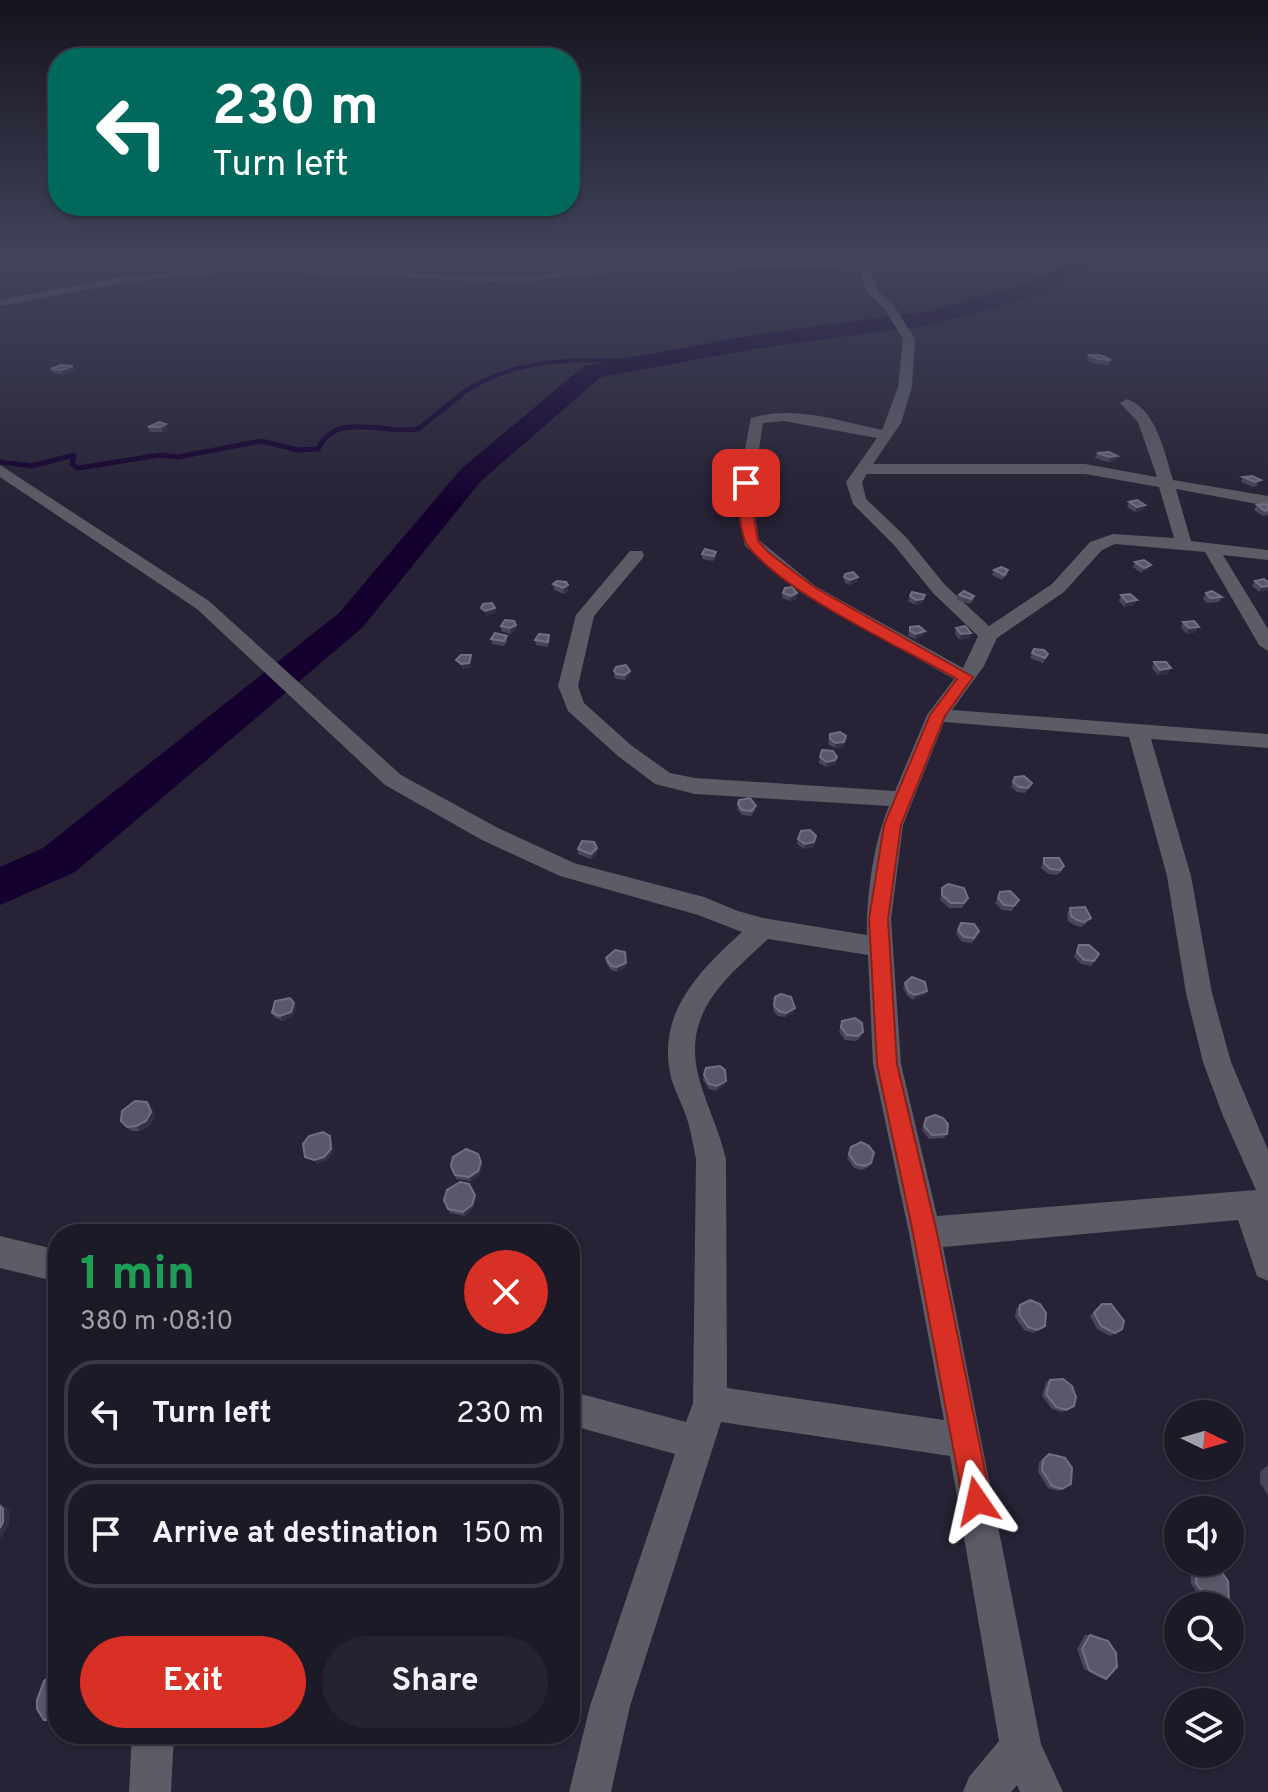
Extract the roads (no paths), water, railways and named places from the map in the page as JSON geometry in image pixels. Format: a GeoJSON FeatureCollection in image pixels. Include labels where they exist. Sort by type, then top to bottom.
{"type":"FeatureCollection","features":[{"type":"Feature","properties":{"kind":"street"},"geometry":{"type":"LineString","coordinates":[[909,342],[905,387],[894,423],[854,482],[859,501],[900,541],[939,589],[988,635]]}},
{"type":"Feature","properties":{"kind":"street"},"geometry":{"type":"LineString","coordinates":[[1127,403],[1144,420],[1153,438],[1184,546]]}},
{"type":"Feature","properties":{"kind":"street"},"geometry":{"type":"LineString","coordinates":[[885,435],[790,417],[765,416],[756,421],[744,494],[751,542],[809,590],[965,677]]}},
{"type":"Feature","properties":{"kind":"street"},"geometry":{"type":"LineString","coordinates":[[862,469],[1051,467],[1268,501]]}},
{"type":"Feature","properties":{"kind":"street"},"geometry":{"type":"LineString","coordinates":[[0,470],[203,605],[347,741],[393,780],[490,834],[568,870],[640,887],[763,928],[880,947]]}},
{"type":"Feature","properties":{"kind":"street"},"geometry":{"type":"LineString","coordinates":[[1042,1792],[1021,1747],[925,1233],[887,1064],[879,919],[892,825],[937,715],[984,649],[988,635],[1058,588],[1096,546],[1113,539],[1268,555]]}},
{"type":"Feature","properties":{"kind":"street"},"geometry":{"type":"LineString","coordinates":[[1212,550],[1268,645]]}},
{"type":"Feature","properties":{"kind":"street"},"geometry":{"type":"LineString","coordinates":[[636,555],[585,615],[568,686],[575,706],[625,751],[663,779],[695,786],[903,799]]}},
{"type":"Feature","properties":{"kind":"street"},"geometry":{"type":"LineString","coordinates":[[937,715],[1268,741]]}},
{"type":"Feature","properties":{"kind":"street"},"geometry":{"type":"LineString","coordinates":[[1138,731],[1179,876],[1199,993],[1217,1062],[1237,1116],[1261,1198],[1268,1265]]}},
{"type":"Feature","properties":{"kind":"street"},"geometry":{"type":"LineString","coordinates":[[590,1792],[610,1706],[710,1403],[711,1159],[702,1121],[685,1079],[679,1039],[687,1011],[704,984],[763,928]]}},
{"type":"Feature","properties":{"kind":"street"},"geometry":{"type":"LineString","coordinates":[[925,1233],[1261,1198]]}},
{"type":"Feature","properties":{"kind":"street"},"geometry":{"type":"LineString","coordinates":[[0,1252],[48,1264]]}},
{"type":"Feature","properties":{"kind":"street"},"geometry":{"type":"LineString","coordinates":[[710,1403],[965,1441]]}},
{"type":"Feature","properties":{"kind":"street"},"geometry":{"type":"LineString","coordinates":[[580,1411],[696,1442]]}},
{"type":"Feature","properties":{"kind":"street"},"geometry":{"type":"LineString","coordinates":[[150,1792],[152,1744]]}},
{"type":"Feature","properties":{"kind":"street"},"geometry":{"type":"LineString","coordinates":[[984,1792],[1021,1747]]}},
{"type":"Feature","properties":{"kind":"waterway"},"geometry":{"type":"LineString","coordinates":[[0,887],[59,860],[351,620],[471,475],[593,371],[756,342]]}},
{"type":"Feature","properties":{"kind":"waterway"},"geometry":{"type":"LineString","coordinates":[[466,391],[508,371],[531,365],[578,360],[651,361]]}},
{"type":"Feature","properties":{"kind":"waterway"},"geometry":{"type":"LineString","coordinates":[[0,462],[32,466],[74,455],[72,464],[78,468],[160,455],[178,457],[261,441],[298,450],[318,449],[326,437],[336,430],[349,427],[418,429],[466,391]]}}]}
